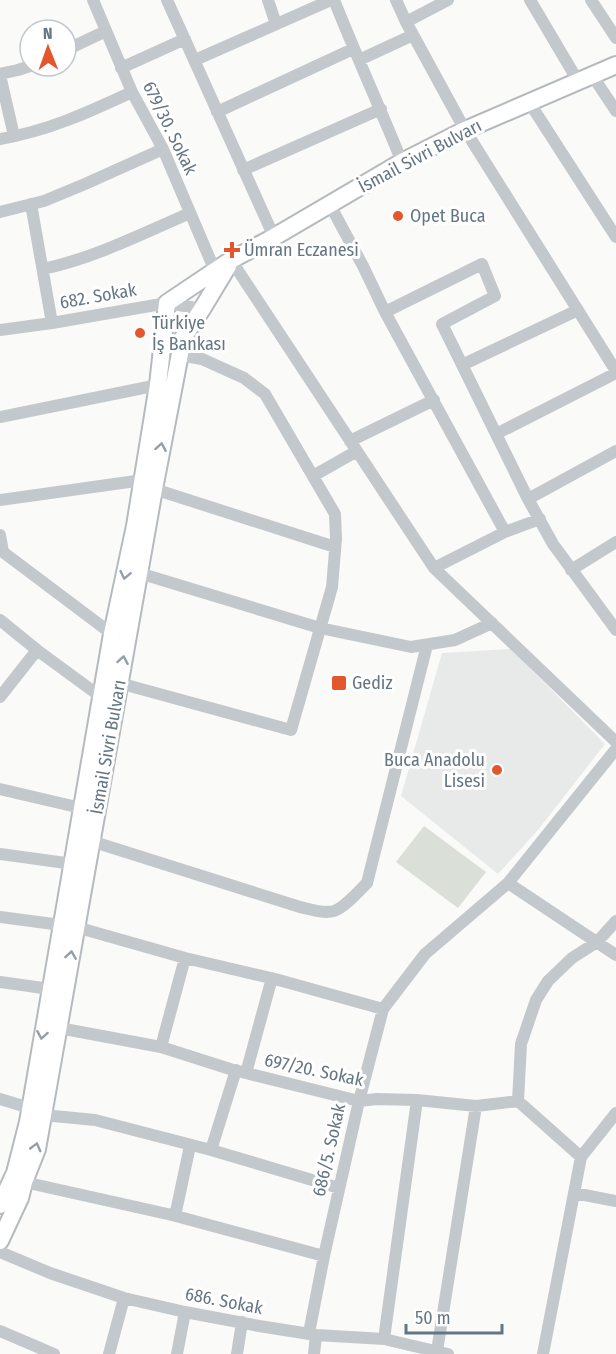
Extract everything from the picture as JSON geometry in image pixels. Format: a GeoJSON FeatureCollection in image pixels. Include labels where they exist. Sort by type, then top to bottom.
{"type":"FeatureCollection","features":[{"type":"Feature","properties":{"kind":"main road","name":"İsmail Sivri Bulvarı"},"geometry":{"type":"LineString","coordinates":[[0,1240],[20,1198],[37,1149],[36,1112],[50,989],[91,841],[139,573],[167,303],[231,260],[402,162],[465,130],[616,65]]}},
{"type":"Feature","properties":{"kind":"main road","name":"İsmail Sivri Bulvarı"},"geometry":{"type":"LineString","coordinates":[[0,1205],[15,1173],[28,1122],[36,1112],[59,1028],[73,864],[81,808],[112,634],[135,526],[148,485],[183,338],[231,260]]}},
{"type":"Feature","properties":{"kind":"street","name":"679/30. Sokak"},"geometry":{"type":"LineString","coordinates":[[93,0],[132,92],[163,149],[215,271]]}},
{"type":"Feature","properties":{"kind":"street"},"geometry":{"type":"LineString","coordinates":[[167,0],[274,237]]}},
{"type":"Feature","properties":{"kind":"street"},"geometry":{"type":"LineString","coordinates":[[268,0],[276,24]]}},
{"type":"Feature","properties":{"kind":"street"},"geometry":{"type":"LineString","coordinates":[[195,60],[333,0],[402,162]]}},
{"type":"Feature","properties":{"kind":"street"},"geometry":{"type":"LineString","coordinates":[[396,0],[465,130],[616,372],[496,434]]}},
{"type":"Feature","properties":{"kind":"street"},"geometry":{"type":"LineString","coordinates":[[406,22],[448,0]]}},
{"type":"Feature","properties":{"kind":"street"},"geometry":{"type":"LineString","coordinates":[[530,0],[585,78],[616,111]]}},
{"type":"Feature","properties":{"kind":"street"},"geometry":{"type":"LineString","coordinates":[[591,0],[616,38]]}},
{"type":"Feature","properties":{"kind":"street"},"geometry":{"type":"LineString","coordinates":[[78,44],[106,31]]}},
{"type":"Feature","properties":{"kind":"street"},"geometry":{"type":"LineString","coordinates":[[217,112],[356,54],[413,35]]}},
{"type":"Feature","properties":{"kind":"street"},"geometry":{"type":"LineString","coordinates":[[121,68],[185,39]]}},
{"type":"Feature","properties":{"kind":"street"},"geometry":{"type":"LineString","coordinates":[[14,136],[0,74],[18,70]]}},
{"type":"Feature","properties":{"kind":"street"},"geometry":{"type":"LineString","coordinates":[[0,139],[54,126],[132,92]]}},
{"type":"Feature","properties":{"kind":"street"},"geometry":{"type":"LineString","coordinates":[[529,102],[616,237]]}},
{"type":"Feature","properties":{"kind":"street"},"geometry":{"type":"LineString","coordinates":[[243,170],[381,109]]}},
{"type":"Feature","properties":{"kind":"street"},"geometry":{"type":"LineString","coordinates":[[0,212],[44,201],[163,149]]}},
{"type":"Feature","properties":{"kind":"street"},"geometry":{"type":"LineString","coordinates":[[31,204],[52,323]]}},
{"type":"Feature","properties":{"kind":"street"},"geometry":{"type":"LineString","coordinates":[[330,205],[385,312],[505,531]]}},
{"type":"Feature","properties":{"kind":"street"},"geometry":{"type":"LineString","coordinates":[[43,269],[94,254],[190,213]]}},
{"type":"Feature","properties":{"kind":"street"},"geometry":{"type":"LineString","coordinates":[[231,260],[434,568],[616,742]]}},
{"type":"Feature","properties":{"kind":"street"},"geometry":{"type":"LineString","coordinates":[[385,312],[482,264],[495,296],[442,324],[528,499],[553,544],[616,630]]}},
{"type":"Feature","properties":{"kind":"street","name":"682. Sokak"},"geometry":{"type":"LineString","coordinates":[[0,330],[167,303],[202,309]]}},
{"type":"Feature","properties":{"kind":"street"},"geometry":{"type":"LineString","coordinates":[[462,365],[578,310]]}},
{"type":"Feature","properties":{"kind":"street"},"geometry":{"type":"LineString","coordinates":[[119,683],[291,730],[332,587],[335,514],[265,394],[244,378],[202,359],[179,355]]}},
{"type":"Feature","properties":{"kind":"street"},"geometry":{"type":"LineString","coordinates":[[0,417],[158,385]]}},
{"type":"Feature","properties":{"kind":"street"},"geometry":{"type":"LineString","coordinates":[[313,476],[354,446],[434,400]]}},
{"type":"Feature","properties":{"kind":"street"},"geometry":{"type":"LineString","coordinates":[[528,499],[616,451]]}},
{"type":"Feature","properties":{"kind":"street"},"geometry":{"type":"LineString","coordinates":[[0,500],[148,485],[335,547]]}},
{"type":"Feature","properties":{"kind":"street"},"geometry":{"type":"LineString","coordinates":[[434,568],[505,531],[540,519]]}},
{"type":"Feature","properties":{"kind":"street"},"geometry":{"type":"LineString","coordinates":[[0,535],[3,552],[112,634]]}},
{"type":"Feature","properties":{"kind":"street"},"geometry":{"type":"LineString","coordinates":[[571,570],[616,542]]}},
{"type":"Feature","properties":{"kind":"street"},"geometry":{"type":"LineString","coordinates":[[139,573],[320,628],[411,647],[455,640],[492,623]]}},
{"type":"Feature","properties":{"kind":"street"},"geometry":{"type":"LineString","coordinates":[[0,620],[101,697]]}},
{"type":"Feature","properties":{"kind":"street"},"geometry":{"type":"LineString","coordinates":[[91,841],[300,907],[320,912],[335,911],[367,883],[427,645]]}},
{"type":"Feature","properties":{"kind":"street"},"geometry":{"type":"LineString","coordinates":[[0,697],[37,650]]}},
{"type":"Feature","properties":{"kind":"street","name":"686/5. Sokak"},"geometry":{"type":"LineString","coordinates":[[314,1354],[313,1334],[324,1256],[359,1101],[383,1009],[425,954],[508,883],[616,749]]}},
{"type":"Feature","properties":{"kind":"street"},"geometry":{"type":"LineString","coordinates":[[0,789],[81,808]]}},
{"type":"Feature","properties":{"kind":"street"},"geometry":{"type":"LineString","coordinates":[[0,855],[73,864]]}},
{"type":"Feature","properties":{"kind":"street"},"geometry":{"type":"LineString","coordinates":[[508,883],[616,955]]}},
{"type":"Feature","properties":{"kind":"street"},"geometry":{"type":"LineString","coordinates":[[0,917],[69,926],[383,1009]]}},
{"type":"Feature","properties":{"kind":"street"},"geometry":{"type":"LineString","coordinates":[[581,1157],[518,1101],[520,1044],[536,1000],[548,981],[572,958],[597,942],[616,921]]}},
{"type":"Feature","properties":{"kind":"street"},"geometry":{"type":"LineString","coordinates":[[161,1047],[185,958]]}},
{"type":"Feature","properties":{"kind":"street"},"geometry":{"type":"LineString","coordinates":[[211,1150],[241,1072],[272,978]]}},
{"type":"Feature","properties":{"kind":"street"},"geometry":{"type":"LineString","coordinates":[[0,982],[50,989]]}},
{"type":"Feature","properties":{"kind":"street","name":"697/20. Sokak"},"geometry":{"type":"LineString","coordinates":[[59,1028],[161,1047],[241,1072],[359,1101],[417,1100],[476,1106],[518,1101]]}},
{"type":"Feature","properties":{"kind":"street"},"geometry":{"type":"LineString","coordinates":[[0,1099],[36,1112],[95,1120],[211,1150],[339,1188]]}},
{"type":"Feature","properties":{"kind":"street"},"geometry":{"type":"LineString","coordinates":[[384,1339],[417,1100]]}},
{"type":"Feature","properties":{"kind":"street"},"geometry":{"type":"LineString","coordinates":[[442,1352],[476,1106]]}},
{"type":"Feature","properties":{"kind":"street"},"geometry":{"type":"LineString","coordinates":[[543,1354],[581,1157],[616,1113]]}},
{"type":"Feature","properties":{"kind":"street"},"geometry":{"type":"LineString","coordinates":[[175,1216],[190,1146]]}},
{"type":"Feature","properties":{"kind":"street"},"geometry":{"type":"LineString","coordinates":[[24,1182],[175,1216],[324,1256]]}},
{"type":"Feature","properties":{"kind":"street"},"geometry":{"type":"LineString","coordinates":[[574,1193],[616,1201]]}},
{"type":"Feature","properties":{"kind":"street","name":"686. Sokak"},"geometry":{"type":"LineString","coordinates":[[0,1252],[50,1273],[124,1298],[185,1312],[313,1334],[384,1339],[442,1352]]}},
{"type":"Feature","properties":{"kind":"street"},"geometry":{"type":"LineString","coordinates":[[109,1354],[124,1298]]}},
{"type":"Feature","properties":{"kind":"street"},"geometry":{"type":"LineString","coordinates":[[177,1354],[185,1312]]}},
{"type":"Feature","properties":{"kind":"street"},"geometry":{"type":"LineString","coordinates":[[237,1354],[242,1322]]}},
{"type":"Feature","properties":{"kind":"street"},"geometry":{"type":"LineString","coordinates":[[0,1331],[54,1354]]}},
{"type":"Feature","properties":{"kind":"shaded area","name":"Buca Anadolu Lisesi"},"geometry":{"type":"Polygon","coordinates":[[[511,649],[605,744],[538,830],[498,874],[401,796],[442,653],[511,649]]]}},
{"type":"Feature","properties":{"kind":"shaded area"},"geometry":{"type":"Polygon","coordinates":[[[424,826],[486,872],[458,908],[396,862],[424,826]]]}},
{"type":"Feature","properties":{"kind":"place","name":"Opet Buca"},"geometry":{"type":"Point","coordinates":[398,216]}},
{"type":"Feature","properties":{"kind":"place","name":"Ümran Eczanesi"},"geometry":{"type":"Point","coordinates":[232,250]}},
{"type":"Feature","properties":{"kind":"place","name":"Türkiye İş Bankası"},"geometry":{"type":"Point","coordinates":[140,333]}},
{"type":"Feature","properties":{"kind":"place","name":"Gediz"},"geometry":{"type":"Point","coordinates":[339,683]}},
{"type":"Feature","properties":{"kind":"place","name":"Buca Anadolu Lisesi"},"geometry":{"type":"Point","coordinates":[497,770]}}]}
